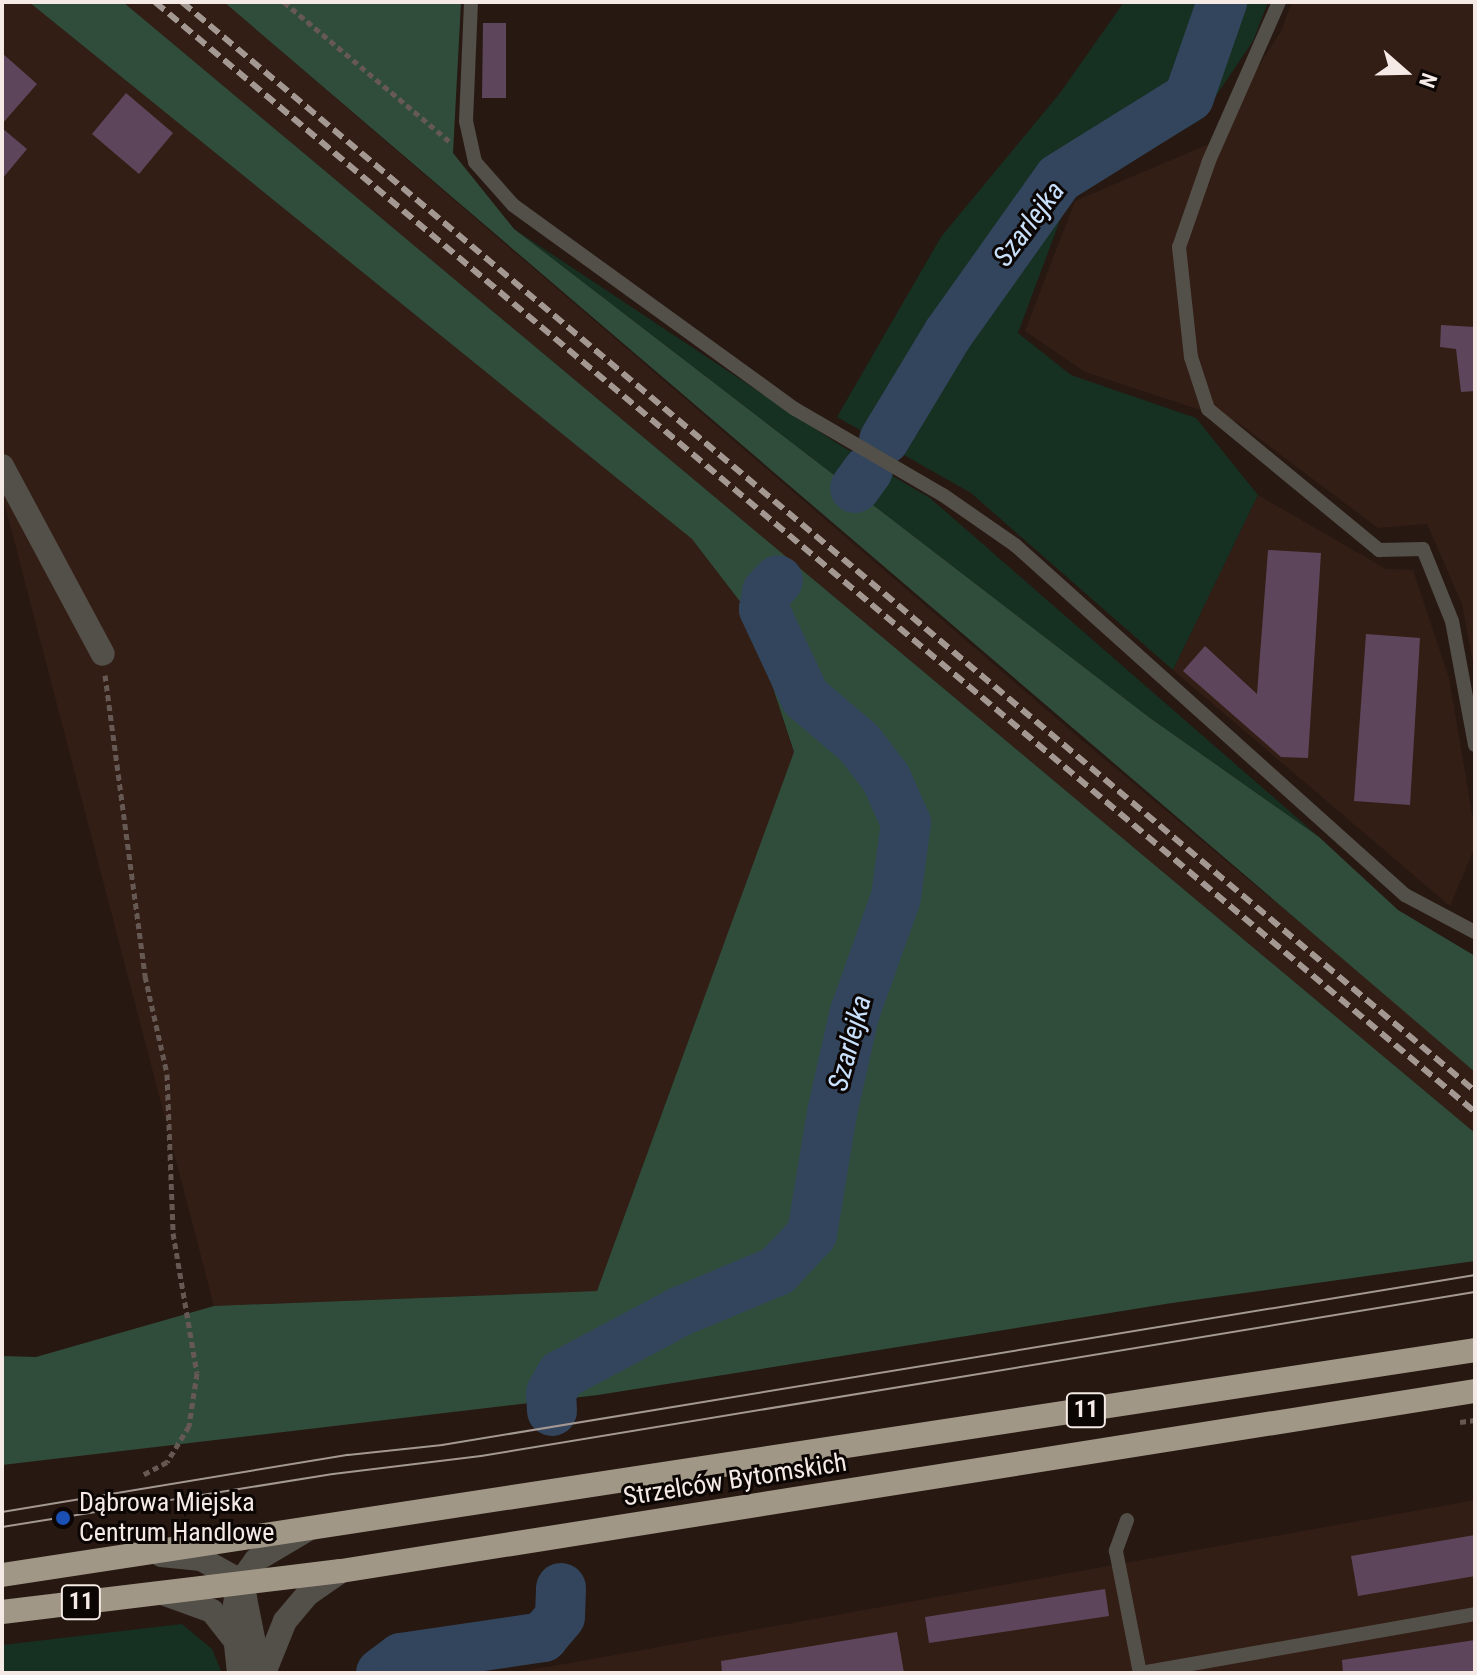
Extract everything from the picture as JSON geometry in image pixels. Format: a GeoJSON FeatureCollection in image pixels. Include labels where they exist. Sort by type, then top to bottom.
{"type":"FeatureCollection","features":[{"type":"Feature","properties":{"kind":"highway","name":"11"},"geometry":{"type":"LineString","coordinates":[[2,1575],[1475,1350]]}},
{"type":"Feature","properties":{"kind":"highway","name":"Strzelców Bytomskich"},"geometry":{"type":"LineString","coordinates":[[2,1612],[341,1571],[1475,1391]]}},
{"type":"Feature","properties":{"kind":"street"},"geometry":{"type":"LineString","coordinates":[[2,466],[103,654]]}},
{"type":"Feature","properties":{"kind":"street"},"geometry":{"type":"LineString","coordinates":[[239,1673],[234,1639],[238,1585],[256,1560],[305,1531]]}},
{"type":"Feature","properties":{"kind":"street"},"geometry":{"type":"LineString","coordinates":[[155,1554],[201,1559],[220,1567],[238,1585],[262,1673]]}},
{"type":"Feature","properties":{"kind":"street"},"geometry":{"type":"LineString","coordinates":[[262,1673],[285,1621],[308,1594],[341,1571]]}},
{"type":"Feature","properties":{"kind":"street"},"geometry":{"type":"LineString","coordinates":[[160,1592],[212,1611],[234,1639]]}},
{"type":"Feature","properties":{"kind":"lane"},"geometry":{"type":"LineString","coordinates":[[471,2],[466,121],[475,162],[513,205],[656,312],[795,409],[943,495],[1015,545],[1405,895],[1475,932]]}},
{"type":"Feature","properties":{"kind":"lane"},"geometry":{"type":"LineString","coordinates":[[1279,2],[1209,161],[1179,247],[1191,357],[1208,409],[1379,550],[1423,549],[1452,621],[1475,745]]}},
{"type":"Feature","properties":{"kind":"lane"},"geometry":{"type":"LineString","coordinates":[[1127,1520],[1116,1551],[1140,1673],[1475,1614]]}},
{"type":"Feature","properties":{"kind":"path"},"geometry":{"type":"LineString","coordinates":[[284,2],[475,162]]}},
{"type":"Feature","properties":{"kind":"path"},"geometry":{"type":"LineString","coordinates":[[103,654],[145,976],[167,1074],[176,1260],[197,1373],[189,1426],[167,1462],[143,1475]]}},
{"type":"Feature","properties":{"kind":"shaded area"},"geometry":{"type":"Polygon","coordinates":[[[2,2],[29,2],[692,539],[748,612],[794,753],[597,1291],[214,1306],[2,494],[2,2]]]}},
{"type":"Feature","properties":{"kind":"shaded area"},"geometry":{"type":"Polygon","coordinates":[[[123,2],[224,2],[1078,737],[1475,1069],[1475,1133],[123,2]]]}},
{"type":"Feature","properties":{"kind":"shaded area"},"geometry":{"type":"Polygon","coordinates":[[[1292,2],[1475,2],[1475,673],[1462,604],[1427,524],[1378,528],[1237,422],[1085,372],[1025,331],[1075,201],[1209,144],[1281,31],[1292,2]]]}},
{"type":"Feature","properties":{"kind":"shaded area"},"geometry":{"type":"Polygon","coordinates":[[[1258,495],[1386,569],[1413,570],[1449,678],[1475,831],[1475,846],[1450,906],[1173,670],[1258,495]]]}},
{"type":"Feature","properties":{"kind":"shaded area"},"geometry":{"type":"Polygon","coordinates":[[[1475,1500],[1475,1673],[513,1673],[598,1658],[1475,1500]]]}},
{"type":"Feature","properties":{"kind":"green space"},"geometry":{"type":"Polygon","coordinates":[[[29,2],[123,2],[1475,1133],[1475,1261],[1172,1303],[598,1395],[2,1465],[2,1356],[36,1357],[214,1306],[597,1291],[794,752],[748,612],[692,539],[29,2]]]}},
{"type":"Feature","properties":{"kind":"green space"},"geometry":{"type":"Polygon","coordinates":[[[224,2],[461,2],[453,153],[514,229],[1150,718],[1319,837],[1398,910],[1475,956],[1475,1072],[224,2]]]}},
{"type":"Feature","properties":{"kind":"green space"},"geometry":{"type":"Polygon","coordinates":[[[1124,2],[1268,2],[1253,41],[1199,121],[1069,196],[1018,333],[1071,375],[1196,418],[1258,495],[1173,670],[971,493],[837,417],[941,237],[1060,93],[1124,2]]]}},
{"type":"Feature","properties":{"kind":"green space"},"geometry":{"type":"Polygon","coordinates":[[[514,229],[835,442],[930,498],[1319,837],[1150,718],[514,229]]]}},
{"type":"Feature","properties":{"kind":"green space"},"geometry":{"type":"Polygon","coordinates":[[[182,1624],[212,1649],[222,1673],[2,1673],[2,1645],[182,1624]]]}},
{"type":"Feature","properties":{"kind":"building"},"geometry":{"type":"Polygon","coordinates":[[[483,23],[506,23],[506,98],[482,98],[483,23]]]}},
{"type":"Feature","properties":{"kind":"building"},"geometry":{"type":"Polygon","coordinates":[[[2,53],[37,84],[2,124],[2,53]]]}},
{"type":"Feature","properties":{"kind":"building"},"geometry":{"type":"Polygon","coordinates":[[[126,93],[173,133],[139,174],[92,134],[126,93]]]}},
{"type":"Feature","properties":{"kind":"building"},"geometry":{"type":"Polygon","coordinates":[[[2,128],[27,149],[2,179],[2,128]]]}},
{"type":"Feature","properties":{"kind":"building"},"geometry":{"type":"Polygon","coordinates":[[[1441,325],[1475,327],[1475,391],[1461,392],[1456,349],[1440,347],[1441,325]]]}},
{"type":"Feature","properties":{"kind":"building"},"geometry":{"type":"Polygon","coordinates":[[[1268,550],[1321,553],[1308,758],[1281,757],[1183,671],[1205,646],[1257,694],[1268,550]]]}},
{"type":"Feature","properties":{"kind":"building"},"geometry":{"type":"Polygon","coordinates":[[[1366,634],[1420,638],[1410,805],[1354,801],[1366,634]]]}},
{"type":"Feature","properties":{"kind":"building"},"geometry":{"type":"Polygon","coordinates":[[[1475,1535],[1475,1576],[1358,1596],[1351,1556],[1475,1535]]]}},
{"type":"Feature","properties":{"kind":"building"},"geometry":{"type":"Polygon","coordinates":[[[1105,1589],[1109,1616],[929,1643],[925,1617],[1105,1589]]]}},
{"type":"Feature","properties":{"kind":"building"},"geometry":{"type":"Polygon","coordinates":[[[897,1632],[904,1673],[722,1673],[721,1661],[897,1632]]]}},
{"type":"Feature","properties":{"kind":"building"},"geometry":{"type":"Polygon","coordinates":[[[1475,1640],[1475,1673],[1343,1673],[1342,1660],[1475,1640]]]}},
{"type":"Feature","properties":{"kind":"waterway","name":"Szarlejka"},"geometry":{"type":"LineString","coordinates":[[884,440],[948,334],[1059,178],[1189,97],[1222,2]]}},
{"type":"Feature","properties":{"kind":"waterway","name":"Szarlejka"},"geometry":{"type":"LineString","coordinates":[[855,488],[868,470]]}},
{"type":"Feature","properties":{"kind":"waterway","name":"Szarlejka"},"geometry":{"type":"LineString","coordinates":[[552,1411],[551,1393],[561,1375],[681,1311],[777,1271],[812,1234],[832,1113],[854,1015],[896,897],[906,823],[886,778],[859,743],[805,697],[764,609],[767,592],[778,580]]}},
{"type":"Feature","properties":{"kind":"waterway","name":"Szarlejka"},"geometry":{"type":"LineString","coordinates":[[381,1673],[401,1658],[543,1637],[560,1617],[561,1588]]}},
{"type":"Feature","properties":{"kind":"tram line"},"geometry":{"type":"LineString","coordinates":[[2,1512],[348,1455],[442,1445],[1475,1275]]}},
{"type":"Feature","properties":{"kind":"tram line"},"geometry":{"type":"LineString","coordinates":[[2,1527],[333,1474],[481,1456],[1475,1292]]}},
{"type":"Feature","properties":{"kind":"railway"},"geometry":{"type":"LineString","coordinates":[[155,2],[1475,1112]]}},
{"type":"Feature","properties":{"kind":"railway"},"geometry":{"type":"LineString","coordinates":[[182,2],[1475,1091]]}},
{"type":"Feature","properties":{"kind":"place","name":"Dąbrowa Miejska Centrum Handlowe"},"geometry":{"type":"Point","coordinates":[63,1518]}}]}
